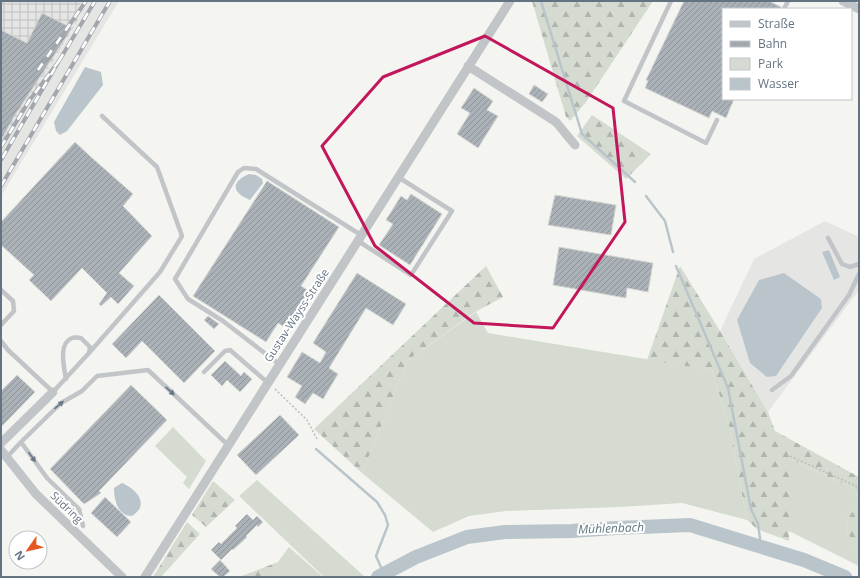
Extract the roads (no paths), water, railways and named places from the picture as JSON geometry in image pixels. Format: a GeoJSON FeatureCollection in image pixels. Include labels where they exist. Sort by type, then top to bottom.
{"type":"FeatureCollection","features":[{"type":"Feature","properties":{"kind":"street","name":"Gustav-Wayss-Straße"},"geometry":{"type":"LineString","coordinates":[[145,577],[267,382],[510,1]]}},
{"type":"Feature","properties":{"kind":"street"},"geometry":{"type":"LineString","coordinates":[[842,1],[859,9]]}},
{"type":"Feature","properties":{"kind":"street"},"geometry":{"type":"LineString","coordinates":[[468,66],[556,122],[575,145]]}},
{"type":"Feature","properties":{"kind":"street"},"geometry":{"type":"LineString","coordinates":[[1,443],[53,392]]}},
{"type":"Feature","properties":{"kind":"street","name":"Südring"},"geometry":{"type":"LineString","coordinates":[[4,454],[36,494],[122,577]]}},
{"type":"Feature","properties":{"kind":"lane"},"geometry":{"type":"LineString","coordinates":[[671,1],[624,102],[706,143],[717,120]]}},
{"type":"Feature","properties":{"kind":"lane"},"geometry":{"type":"LineString","coordinates":[[1,341],[8,350],[53,392],[90,353],[160,272],[182,236],[158,168],[102,116]]}},
{"type":"Feature","properties":{"kind":"lane"},"geometry":{"type":"LineString","coordinates":[[279,364],[223,321],[188,299],[175,279],[238,172],[244,168],[256,169],[411,275],[452,211],[398,177]]}},
{"type":"Feature","properties":{"kind":"lane"},"geometry":{"type":"LineString","coordinates":[[828,238],[842,264],[850,267],[859,264]]}},
{"type":"Feature","properties":{"kind":"lane"},"geometry":{"type":"LineString","coordinates":[[772,390],[791,376],[849,295],[859,274]]}},
{"type":"Feature","properties":{"kind":"lane"},"geometry":{"type":"LineString","coordinates":[[1,290],[13,301],[14,311],[1,325]]}},
{"type":"Feature","properties":{"kind":"lane"},"geometry":{"type":"LineString","coordinates":[[66,379],[63,348],[66,343],[72,338],[81,338],[90,347],[90,353]]}},
{"type":"Feature","properties":{"kind":"lane"},"geometry":{"type":"LineString","coordinates":[[204,372],[225,351],[230,350],[267,382]]}},
{"type":"Feature","properties":{"kind":"lane"},"geometry":{"type":"LineString","coordinates":[[4,454],[21,442],[61,403],[82,391],[97,376],[148,370],[228,445]]}},
{"type":"Feature","properties":{"kind":"lane"},"geometry":{"type":"LineString","coordinates":[[21,442],[47,478],[79,509],[83,526]]}},
{"type":"Feature","properties":{"kind":"water"},"geometry":{"type":"Polygon","coordinates":[[[85,67],[101,72],[103,85],[67,131],[60,135],[56,131],[54,122],[85,67]]]}},
{"type":"Feature","properties":{"kind":"water"},"geometry":{"type":"Polygon","coordinates":[[[249,174],[256,175],[262,179],[263,183],[250,200],[240,194],[236,187],[239,180],[249,174]]]}},
{"type":"Feature","properties":{"kind":"water"},"geometry":{"type":"Polygon","coordinates":[[[829,250],[840,277],[834,280],[822,252],[829,250]]]}},
{"type":"Feature","properties":{"kind":"water"},"geometry":{"type":"Polygon","coordinates":[[[784,273],[821,299],[822,308],[776,376],[767,377],[750,363],[737,320],[759,280],[784,273]]]}},
{"type":"Feature","properties":{"kind":"water"},"geometry":{"type":"Polygon","coordinates":[[[122,483],[137,493],[141,502],[137,512],[132,516],[123,513],[116,502],[114,488],[122,483]]]}},
{"type":"Feature","properties":{"kind":"waterway"},"geometry":{"type":"LineString","coordinates":[[541,1],[582,134],[635,182]]}},
{"type":"Feature","properties":{"kind":"waterway"},"geometry":{"type":"LineString","coordinates":[[646,196],[665,221],[673,252]]}},
{"type":"Feature","properties":{"kind":"waterway"},"geometry":{"type":"LineString","coordinates":[[676,266],[728,388],[751,509],[758,524],[761,546]]}},
{"type":"Feature","properties":{"kind":"waterway"},"geometry":{"type":"LineString","coordinates":[[316,449],[377,502],[385,515],[388,525],[376,556],[384,574]]}},
{"type":"Feature","properties":{"kind":"waterway","name":"Mühlenbach"},"geometry":{"type":"LineString","coordinates":[[378,577],[416,557],[467,537],[505,532],[571,531],[690,525],[804,560],[845,577]]}},
{"type":"Feature","properties":{"kind":"railway"},"geometry":{"type":"LineString","coordinates":[[38,70],[86,1]]}},
{"type":"Feature","properties":{"kind":"railway"},"geometry":{"type":"LineString","coordinates":[[59,61],[95,1]]}},
{"type":"Feature","properties":{"kind":"railway"},"geometry":{"type":"LineString","coordinates":[[1,186],[110,1]]}},
{"type":"Feature","properties":{"kind":"railway"},"geometry":{"type":"LineString","coordinates":[[1,147],[29,101],[59,61],[1,160]]}}]}
